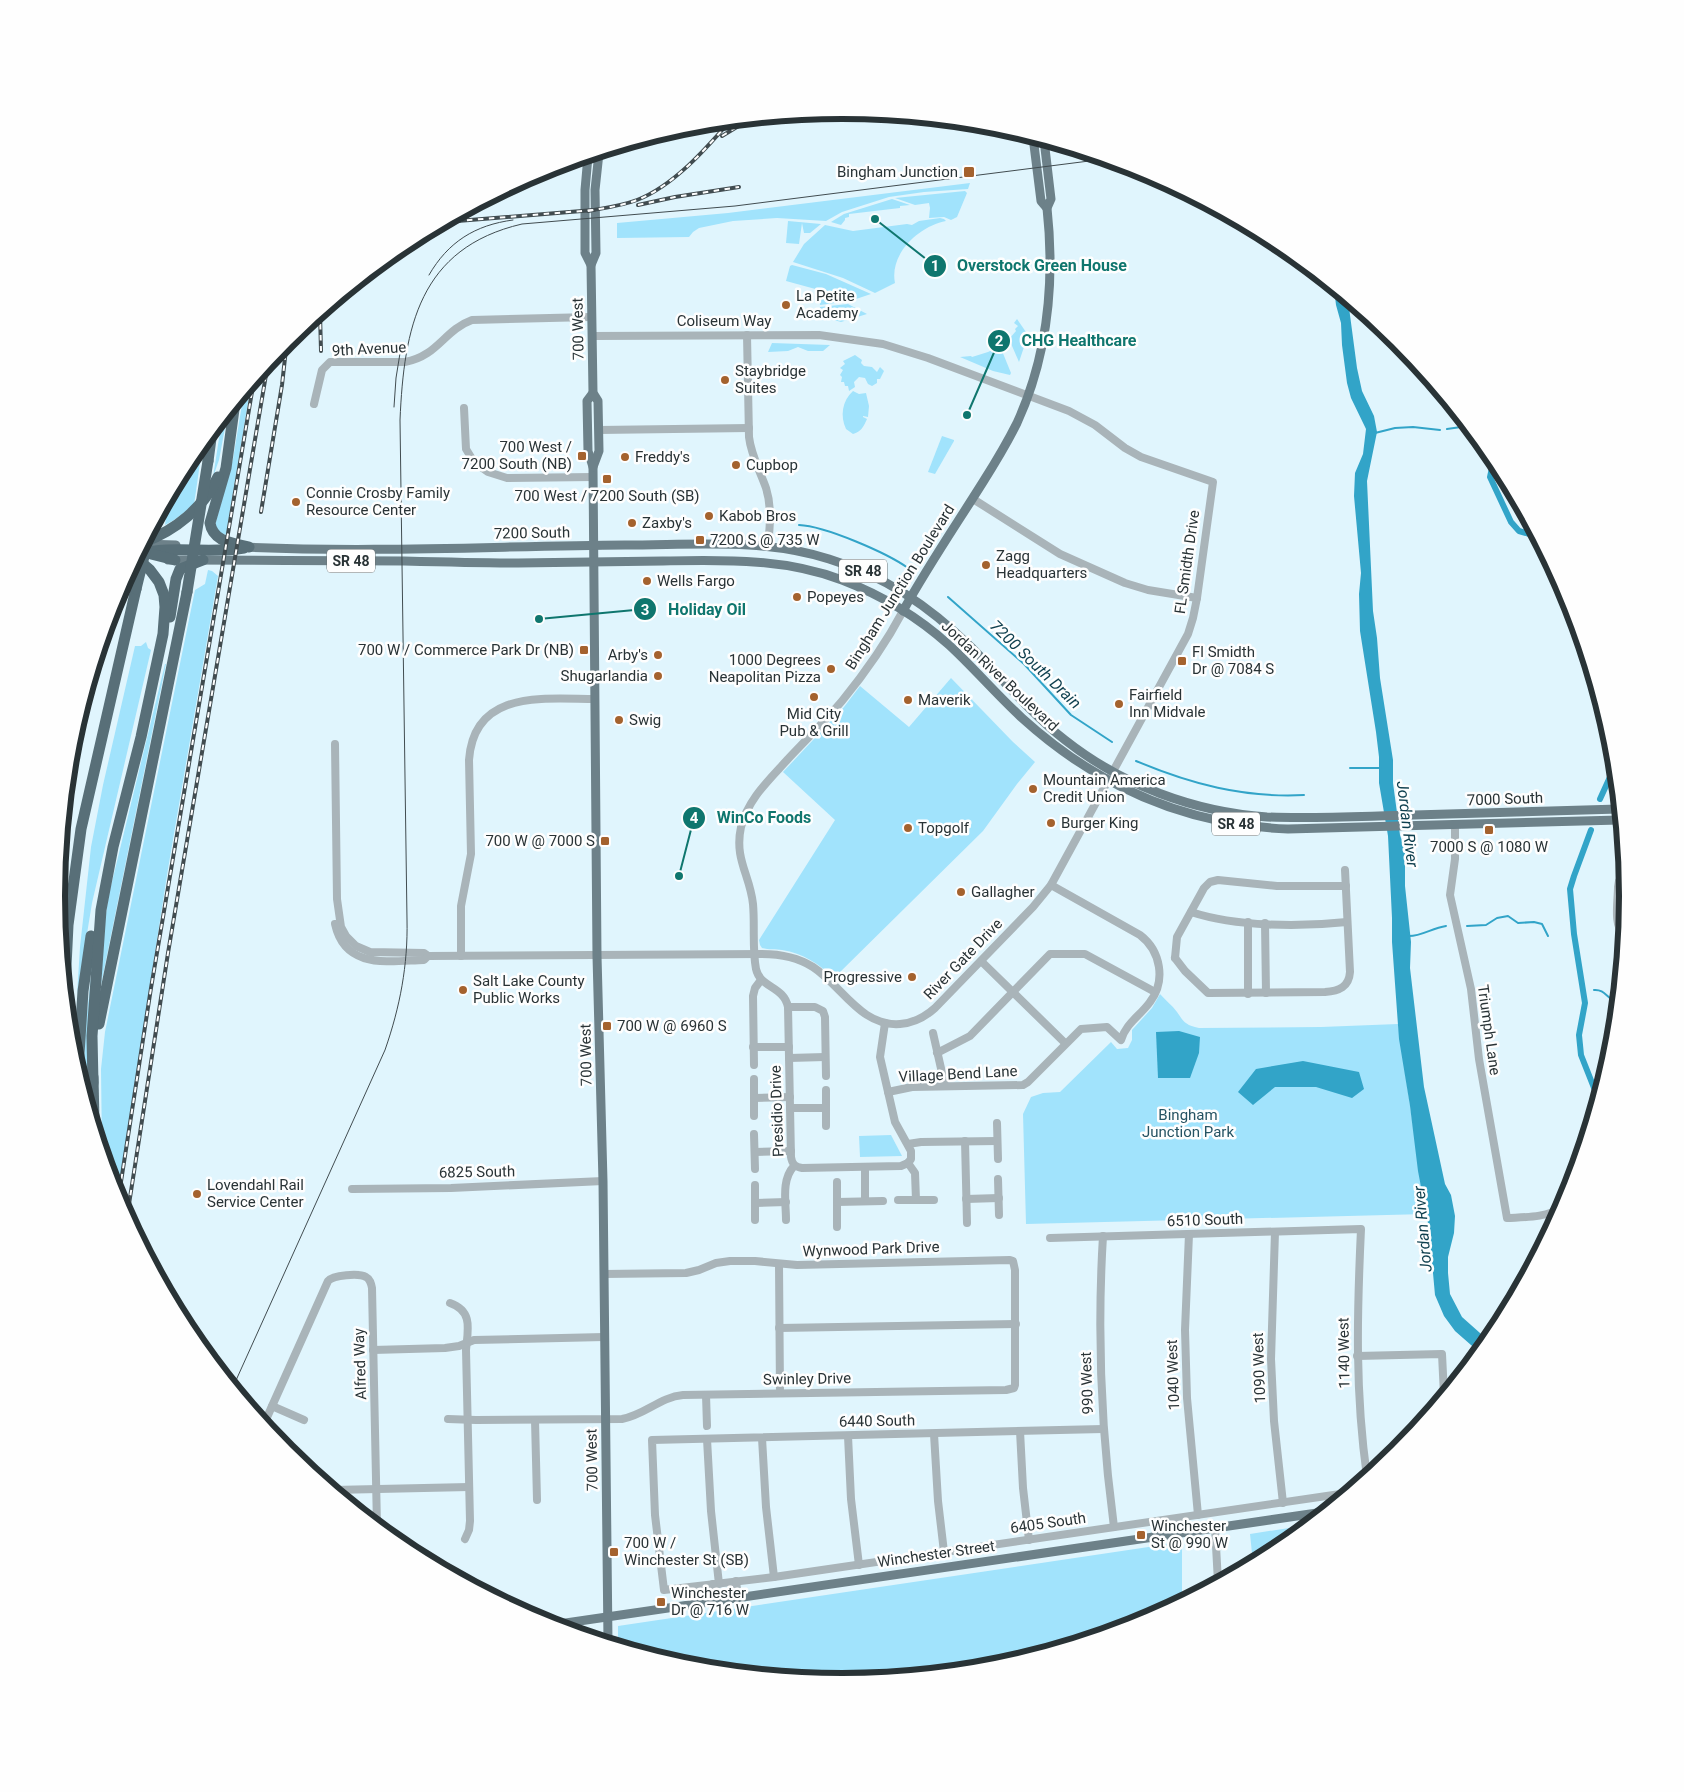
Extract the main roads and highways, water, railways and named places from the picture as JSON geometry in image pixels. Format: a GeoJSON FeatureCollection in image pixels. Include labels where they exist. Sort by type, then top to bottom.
{"type":"FeatureCollection","features":[{"type":"Feature","properties":{"kind":"highway"},"geometry":{"type":"LineString","coordinates":[[234,413],[226,468],[211,518],[211,528],[215,535],[220,538],[248,548]]}},
{"type":"Feature","properties":{"kind":"highway"},"geometry":{"type":"LineString","coordinates":[[93,1083],[99,1020],[186,592],[210,445]]}},
{"type":"Feature","properties":{"kind":"highway"},"geometry":{"type":"LineString","coordinates":[[149,544],[198,508],[212,489],[228,450]]}},
{"type":"Feature","properties":{"kind":"highway"},"geometry":{"type":"LineString","coordinates":[[147,548],[231,550],[248,548]]}},
{"type":"Feature","properties":{"kind":"highway"},"geometry":{"type":"LineString","coordinates":[[146,549],[175,560]]}},
{"type":"Feature","properties":{"kind":"highway"},"geometry":{"type":"LineString","coordinates":[[67,946],[68,925],[81,829],[145,552]]}},
{"type":"Feature","properties":{"kind":"highway"},"geometry":{"type":"LineString","coordinates":[[163,634],[172,613],[176,579],[180,569],[204,560]]}},
{"type":"Feature","properties":{"kind":"highway"},"geometry":{"type":"LineString","coordinates":[[80,1045],[83,991],[91,934],[102,884],[141,737],[163,634],[165,603],[162,587],[153,572],[141,562]]}},
{"type":"Feature","properties":{"kind":"highway"},"geometry":{"type":"LineString","coordinates":[[94,1105],[92,1036],[98,936],[113,847]]}},
{"type":"Feature","properties":{"kind":"main road","name":"Bingham Junction Boulevard"},"geometry":{"type":"LineString","coordinates":[[1034,143],[1041,201],[1047,208]]}},
{"type":"Feature","properties":{"kind":"main road","name":"Bingham Junction Boulevard"},"geometry":{"type":"LineString","coordinates":[[903,611],[1007,442],[1028,396],[1042,348],[1048,309],[1051,265],[1047,208],[1051,199],[1045,146]]}},
{"type":"Feature","properties":{"kind":"main road","name":"700 West"},"geometry":{"type":"LineString","coordinates":[[593,467],[599,451],[598,401],[593,393],[591,265],[596,253],[595,190],[598,158]]}},
{"type":"Feature","properties":{"kind":"main road","name":"700 West"},"geometry":{"type":"LineString","coordinates":[[587,162],[585,190],[585,253],[591,265]]}},
{"type":"Feature","properties":{"kind":"main road","name":"700 West"},"geometry":{"type":"LineString","coordinates":[[593,393],[587,401],[588,451],[593,467],[597,956],[603,1181],[608,1637]]}},
{"type":"Feature","properties":{"kind":"main road","name":"7200 South"},"geometry":{"type":"LineString","coordinates":[[248,548],[412,550],[735,544],[768,546],[810,553],[845,564],[881,579],[899,588],[911,597]]}},
{"type":"Feature","properties":{"kind":"main road","name":"7200 South"},"geometry":{"type":"LineString","coordinates":[[142,558],[460,563],[728,560],[780,564],[839,579],[876,595],[903,611]]}},
{"type":"Feature","properties":{"kind":"main road","name":"Jordan River Boulevard"},"geometry":{"type":"LineString","coordinates":[[911,597],[956,633],[1020,700],[1048,726],[1137,795],[1166,807],[1224,822],[1282,829],[1394,827]]}},
{"type":"Feature","properties":{"kind":"main road","name":"Jordan River Boulevard"},"geometry":{"type":"LineString","coordinates":[[903,611],[925,625],[947,643],[1022,718],[1048,740],[1111,776],[1191,804],[1230,812],[1279,817],[1392,816]]}},
{"type":"Feature","properties":{"kind":"main road","name":"7000 South"},"geometry":{"type":"LineString","coordinates":[[1392,816],[1613,809]]}},
{"type":"Feature","properties":{"kind":"main road","name":"7000 South"},"geometry":{"type":"LineString","coordinates":[[1394,827],[1615,820]]}},
{"type":"Feature","properties":{"kind":"main road","name":"Winchester Street"},"geometry":{"type":"LineString","coordinates":[[568,1623],[1313,1514]]}},
{"type":"Feature","properties":{"kind":"waterway"},"geometry":{"type":"LineString","coordinates":[[1375,433],[1395,428],[1413,427],[1440,430]]}},
{"type":"Feature","properties":{"kind":"waterway"},"geometry":{"type":"LineString","coordinates":[[1447,429],[1461,427]]}},
{"type":"Feature","properties":{"kind":"waterway"},"geometry":{"type":"LineString","coordinates":[[1492,470],[1490,477],[1511,522],[1519,531],[1529,534]]}},
{"type":"Feature","properties":{"kind":"waterway","name":"7200 South Drain"},"geometry":{"type":"LineString","coordinates":[[799,525],[824,530],[855,541],[886,555],[908,568]]}},
{"type":"Feature","properties":{"kind":"waterway","name":"7200 South Drain"},"geometry":{"type":"LineString","coordinates":[[948,597],[1024,664],[1071,715],[1112,742]]}},
{"type":"Feature","properties":{"kind":"waterway","name":"7200 South Drain"},"geometry":{"type":"LineString","coordinates":[[1136,761],[1197,783],[1218,788],[1260,794],[1304,795]]}},
{"type":"Feature","properties":{"kind":"waterway","name":"7200 South Drain"},"geometry":{"type":"LineString","coordinates":[[1350,768],[1381,768]]}},
{"type":"Feature","properties":{"kind":"waterway"},"geometry":{"type":"LineString","coordinates":[[1600,799],[1609,778]]}},
{"type":"Feature","properties":{"kind":"waterway"},"geometry":{"type":"LineString","coordinates":[[1591,830],[1570,889],[1574,934],[1585,1003],[1579,1035],[1581,1055],[1595,1090]]}},
{"type":"Feature","properties":{"kind":"waterway"},"geometry":{"type":"LineString","coordinates":[[1467,926],[1486,925],[1497,918],[1508,916],[1518,923],[1534,922],[1542,924],[1548,936]]}},
{"type":"Feature","properties":{"kind":"waterway"},"geometry":{"type":"LineString","coordinates":[[1409,936],[1446,926]]}},
{"type":"Feature","properties":{"kind":"waterway"},"geometry":{"type":"LineString","coordinates":[[1594,990],[1601,991],[1612,999]]}},
{"type":"Feature","properties":{"kind":"tram line"},"geometry":{"type":"LineString","coordinates":[[236,1381],[385,1050],[402,986],[407,920],[400,420],[406,354],[413,324],[424,296],[439,272],[460,252],[487,236],[522,224],[735,206],[1093,160]]}},
{"type":"Feature","properties":{"kind":"tram line"},"geometry":{"type":"LineString","coordinates":[[429,275],[445,253],[464,237],[487,226],[513,220]]}},
{"type":"Feature","properties":{"kind":"tram line"},"geometry":{"type":"LineString","coordinates":[[394,407],[401,347]]}},
{"type":"Feature","properties":{"kind":"railway"},"geometry":{"type":"LineString","coordinates":[[722,136],[738,127]]}},
{"type":"Feature","properties":{"kind":"railway"},"geometry":{"type":"LineString","coordinates":[[588,211],[631,202],[650,194],[688,166],[723,129]]}},
{"type":"Feature","properties":{"kind":"railway"},"geometry":{"type":"LineString","coordinates":[[638,205],[739,187]]}},
{"type":"Feature","properties":{"kind":"railway"},"geometry":{"type":"LineString","coordinates":[[458,221],[594,210]]}},
{"type":"Feature","properties":{"kind":"railway"},"geometry":{"type":"LineString","coordinates":[[320,321],[321,351]]}},
{"type":"Feature","properties":{"kind":"railway"},"geometry":{"type":"LineString","coordinates":[[261,512],[285,355]]}},
{"type":"Feature","properties":{"kind":"railway"},"geometry":{"type":"LineString","coordinates":[[129,1204],[168,953],[266,376]]}},
{"type":"Feature","properties":{"kind":"railway"},"geometry":{"type":"LineString","coordinates":[[121,1184],[151,988],[252,391]]}},
{"type":"Feature","properties":{"kind":"place","name":"Bingham Junction"},"geometry":{"type":"Point","coordinates":[969,172]}},
{"type":"Feature","properties":{"kind":"place","name":"Overstock Green House"},"geometry":{"type":"Point","coordinates":[875,219]}},
{"type":"Feature","properties":{"kind":"place","name":"La Petite Academy"},"geometry":{"type":"Point","coordinates":[786,305]}},
{"type":"Feature","properties":{"kind":"place","name":"Staybridge Suites"},"geometry":{"type":"Point","coordinates":[725,380]}},
{"type":"Feature","properties":{"kind":"place","name":"CHG Healthcare"},"geometry":{"type":"Point","coordinates":[967,415]}},
{"type":"Feature","properties":{"kind":"place","name":"700 West / 7200 South (NB)"},"geometry":{"type":"Point","coordinates":[582,456]}},
{"type":"Feature","properties":{"kind":"place","name":"Freddy's"},"geometry":{"type":"Point","coordinates":[625,457]}},
{"type":"Feature","properties":{"kind":"place","name":"Cupbop"},"geometry":{"type":"Point","coordinates":[736,465]}},
{"type":"Feature","properties":{"kind":"place","name":"700 West / 7200 South (SB)"},"geometry":{"type":"Point","coordinates":[607,479]}},
{"type":"Feature","properties":{"kind":"place","name":"Connie Crosby Family Resource Center"},"geometry":{"type":"Point","coordinates":[296,502]}},
{"type":"Feature","properties":{"kind":"place","name":"Kabob Bros"},"geometry":{"type":"Point","coordinates":[709,516]}},
{"type":"Feature","properties":{"kind":"place","name":"Zaxby's"},"geometry":{"type":"Point","coordinates":[632,523]}},
{"type":"Feature","properties":{"kind":"place","name":"7200 S @ 735 W"},"geometry":{"type":"Point","coordinates":[700,540]}},
{"type":"Feature","properties":{"kind":"place","name":"Zagg Headquarters"},"geometry":{"type":"Point","coordinates":[986,565]}},
{"type":"Feature","properties":{"kind":"place","name":"Wells Fargo"},"geometry":{"type":"Point","coordinates":[647,581]}},
{"type":"Feature","properties":{"kind":"place","name":"Popeyes"},"geometry":{"type":"Point","coordinates":[797,597]}},
{"type":"Feature","properties":{"kind":"place","name":"Holiday Oil"},"geometry":{"type":"Point","coordinates":[539,619]}},
{"type":"Feature","properties":{"kind":"place","name":"700 W / Commerce Park Dr (NB)"},"geometry":{"type":"Point","coordinates":[584,650]}},
{"type":"Feature","properties":{"kind":"place","name":"Arby's"},"geometry":{"type":"Point","coordinates":[658,655]}},
{"type":"Feature","properties":{"kind":"place","name":"Fl Smidth Dr @ 7084 S"},"geometry":{"type":"Point","coordinates":[1182,661]}},
{"type":"Feature","properties":{"kind":"place","name":"1000 Degrees Neapolitan Pizza"},"geometry":{"type":"Point","coordinates":[831,669]}},
{"type":"Feature","properties":{"kind":"place","name":"Shugarlandia"},"geometry":{"type":"Point","coordinates":[658,676]}},
{"type":"Feature","properties":{"kind":"place","name":"Mid City Pub & Grill"},"geometry":{"type":"Point","coordinates":[814,697]}},
{"type":"Feature","properties":{"kind":"place","name":"Maverik"},"geometry":{"type":"Point","coordinates":[908,700]}},
{"type":"Feature","properties":{"kind":"place","name":"Fairfield Inn Midvale"},"geometry":{"type":"Point","coordinates":[1119,704]}},
{"type":"Feature","properties":{"kind":"place","name":"Swig"},"geometry":{"type":"Point","coordinates":[619,720]}},
{"type":"Feature","properties":{"kind":"place","name":"Mountain America Credit Union"},"geometry":{"type":"Point","coordinates":[1033,789]}},
{"type":"Feature","properties":{"kind":"place","name":"Burger King"},"geometry":{"type":"Point","coordinates":[1051,823]}},
{"type":"Feature","properties":{"kind":"place","name":"Topgolf"},"geometry":{"type":"Point","coordinates":[908,828]}},
{"type":"Feature","properties":{"kind":"place","name":"7000 S @ 1080 W"},"geometry":{"type":"Point","coordinates":[1489,830]}},
{"type":"Feature","properties":{"kind":"place","name":"700 W @ 7000 S"},"geometry":{"type":"Point","coordinates":[605,841]}},
{"type":"Feature","properties":{"kind":"place","name":"WinCo Foods"},"geometry":{"type":"Point","coordinates":[679,876]}},
{"type":"Feature","properties":{"kind":"place","name":"Gallagher"},"geometry":{"type":"Point","coordinates":[961,892]}},
{"type":"Feature","properties":{"kind":"place","name":"Progressive"},"geometry":{"type":"Point","coordinates":[912,977]}},
{"type":"Feature","properties":{"kind":"place","name":"Salt Lake County Public Works"},"geometry":{"type":"Point","coordinates":[463,990]}},
{"type":"Feature","properties":{"kind":"place","name":"700 W @ 6960 S"},"geometry":{"type":"Point","coordinates":[607,1026]}},
{"type":"Feature","properties":{"kind":"place","name":"Lovendahl Rail Service Center"},"geometry":{"type":"Point","coordinates":[197,1194]}},
{"type":"Feature","properties":{"kind":"place","name":"Winchester St @ 990 W"},"geometry":{"type":"Point","coordinates":[1141,1535]}},
{"type":"Feature","properties":{"kind":"place","name":"700 W / Winchester St (SB)"},"geometry":{"type":"Point","coordinates":[614,1552]}},
{"type":"Feature","properties":{"kind":"place","name":"Winchester Dr @ 716 W"},"geometry":{"type":"Point","coordinates":[661,1602]}},
{"type":"Feature","properties":{"kind":"water label","name":"Jordan River"},"geometry":{"type":"Point","coordinates":[1408,824]}},
{"type":"Feature","properties":{"kind":"water label","name":"Jordan River"},"geometry":{"type":"Point","coordinates":[1422,1229]}},
{"type":"Feature","properties":{"kind":"park label","name":"Bingham Junction Park"},"geometry":{"type":"Point","coordinates":[1188,1124]}}]}
